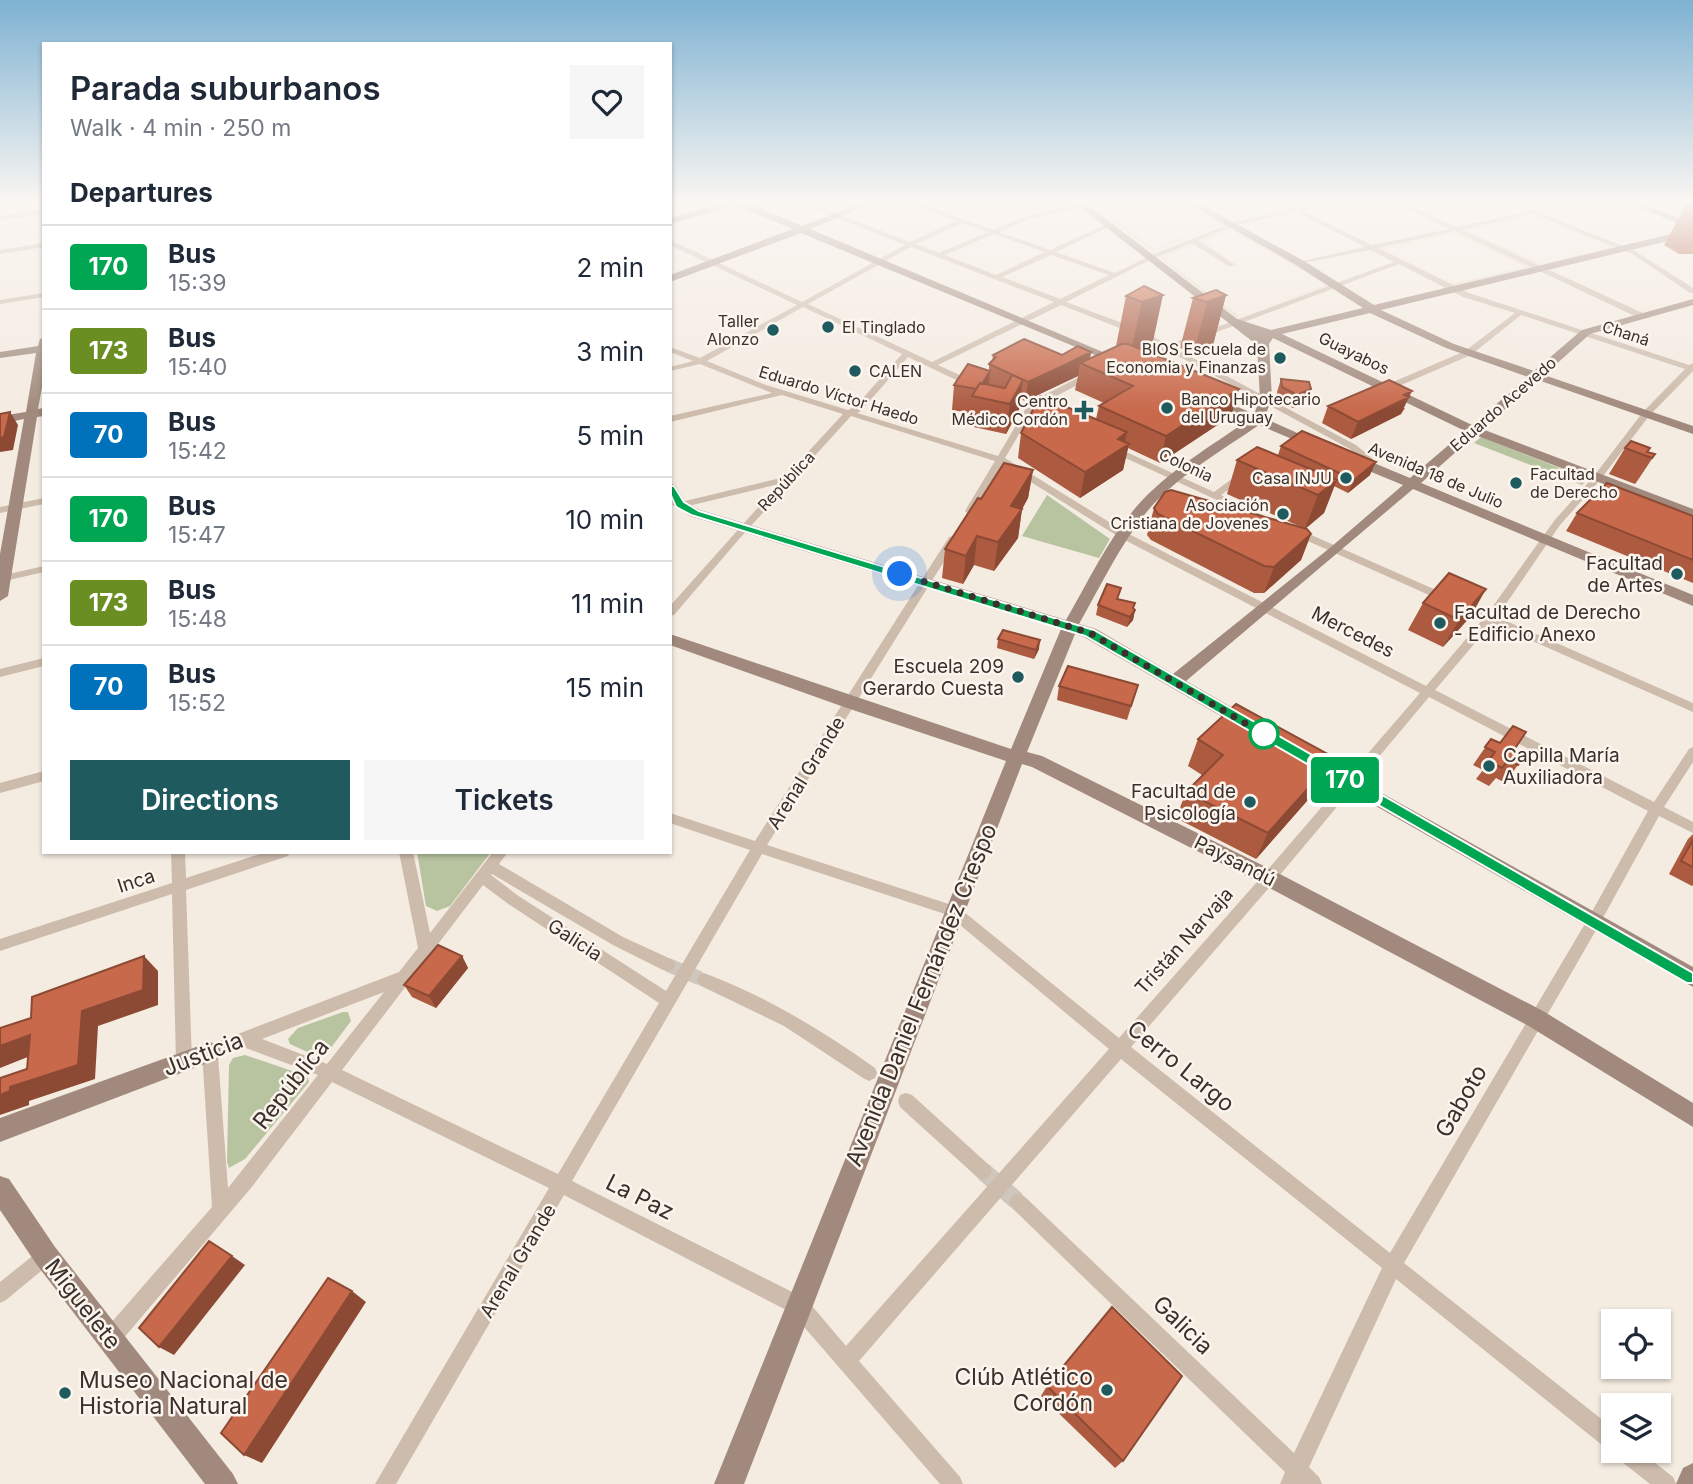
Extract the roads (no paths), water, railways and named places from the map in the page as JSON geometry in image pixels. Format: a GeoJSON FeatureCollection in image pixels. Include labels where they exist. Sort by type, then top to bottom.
{"type":"FeatureCollection","features":[{"type":"Feature","properties":{"kind":"street"},"geometry":{"type":"LineString","coordinates":[[737,272],[980,388]]}},
{"type":"Feature","properties":{"kind":"street"},"geometry":{"type":"LineString","coordinates":[[672,369],[699,362],[860,272]]}},
{"type":"Feature","properties":{"kind":"street"},"geometry":{"type":"LineString","coordinates":[[911,272],[1148,372]]}},
{"type":"Feature","properties":{"kind":"street"},"geometry":{"type":"LineString","coordinates":[[985,272],[1139,331],[1266,399]]}},
{"type":"Feature","properties":{"kind":"street"},"geometry":{"type":"LineString","coordinates":[[997,277],[1007,272]]}},
{"type":"Feature","properties":{"kind":"street"},"geometry":{"type":"LineString","coordinates":[[1107,272],[1115,275]]}},
{"type":"Feature","properties":{"kind":"street"},"geometry":{"type":"LineString","coordinates":[[932,365],[1121,272]]}},
{"type":"Feature","properties":{"kind":"street"},"geometry":{"type":"LineString","coordinates":[[1172,272],[1263,344]]}},
{"type":"Feature","properties":{"kind":"street"},"geometry":{"type":"LineString","coordinates":[[1315,272],[1371,309],[1468,353],[1693,430]]}},
{"type":"Feature","properties":{"kind":"street"},"geometry":{"type":"LineString","coordinates":[[967,515],[1035,403],[1124,362],[1370,272]]}},
{"type":"Feature","properties":{"kind":"street","name":"Chaná"},"geometry":{"type":"LineString","coordinates":[[1420,272],[1455,290],[1692,368]]}},
{"type":"Feature","properties":{"kind":"street"},"geometry":{"type":"LineString","coordinates":[[1258,418],[1266,399],[1263,344],[1265,338],[1272,333],[1528,272]]}},
{"type":"Feature","properties":{"kind":"street"},"geometry":{"type":"LineString","coordinates":[[1548,272],[1642,316]]}},
{"type":"Feature","properties":{"kind":"street"},"geometry":{"type":"LineString","coordinates":[[1663,272],[1693,291]]}},
{"type":"Feature","properties":{"kind":"street"},"geometry":{"type":"LineString","coordinates":[[0,302],[42,295]]}},
{"type":"Feature","properties":{"kind":"street","name":"Eduardo Acevedo"},"geometry":{"type":"LineString","coordinates":[[1174,682],[1336,551],[1584,334],[1693,302]]}},
{"type":"Feature","properties":{"kind":"street"},"geometry":{"type":"LineString","coordinates":[[1381,391],[1468,353],[1521,313]]}},
{"type":"Feature","properties":{"kind":"street","name":"Guayabos"},"geometry":{"type":"LineString","coordinates":[[1237,322],[1272,333],[1381,391],[1472,430],[1693,514]]}},
{"type":"Feature","properties":{"kind":"street"},"geometry":{"type":"LineString","coordinates":[[0,355],[42,346]]}},
{"type":"Feature","properties":{"kind":"street","name":"Eduardo Víctor Haedo"},"geometry":{"type":"LineString","coordinates":[[672,350],[781,393],[1002,460]]}},
{"type":"Feature","properties":{"kind":"street"},"geometry":{"type":"LineString","coordinates":[[0,596],[7,508],[30,415],[42,351]]}},
{"type":"Feature","properties":{"kind":"street","name":"República"},"geometry":{"type":"LineString","coordinates":[[674,603],[907,354]]}},
{"type":"Feature","properties":{"kind":"street","name":"Tristán Narvaja"},"geometry":{"type":"LineString","coordinates":[[846,1361],[1269,878],[1491,617],[1547,538],[1646,414],[1692,368]]}},
{"type":"Feature","properties":{"kind":"street","name":"Avenida 18 de Julio"},"geometry":{"type":"LineString","coordinates":[[1197,392],[1370,461],[1693,601]]}},
{"type":"Feature","properties":{"kind":"street"},"geometry":{"type":"LineString","coordinates":[[672,419],[781,393]]}},
{"type":"Feature","properties":{"kind":"street","name":"Avenida 18 de Julio"},"geometry":{"type":"LineString","coordinates":[[1266,399],[1370,461]]}},
{"type":"Feature","properties":{"kind":"street"},"geometry":{"type":"LineString","coordinates":[[1017,405],[1041,416]]}},
{"type":"Feature","properties":{"kind":"street"},"geometry":{"type":"LineString","coordinates":[[0,420],[42,412]]}},
{"type":"Feature","properties":{"kind":"street","name":"Avenida 18 de Julio"},"geometry":{"type":"LineString","coordinates":[[1258,418],[1292,440],[1414,482]]}},
{"type":"Feature","properties":{"kind":"street","name":"Avenida Daniel Fernández Crespo"},"geometry":{"type":"LineString","coordinates":[[729,1484],[953,911],[1070,626],[1136,517],[1175,477],[1258,418]]}},
{"type":"Feature","properties":{"kind":"street"},"geometry":{"type":"LineString","coordinates":[[1308,423],[1319,418]]}},
{"type":"Feature","properties":{"kind":"street","name":"Colonia"},"geometry":{"type":"LineString","coordinates":[[1102,444],[1276,524]]}},
{"type":"Feature","properties":{"kind":"street","name":"Mercedes"},"geometry":{"type":"LineString","coordinates":[[1002,460],[1123,535],[1693,828]]}},
{"type":"Feature","properties":{"kind":"street"},"geometry":{"type":"LineString","coordinates":[[1215,495],[1256,466]]}},
{"type":"Feature","properties":{"kind":"street"},"geometry":{"type":"LineString","coordinates":[[680,505],[788,479]]}},
{"type":"Feature","properties":{"kind":"street"},"geometry":{"type":"LineString","coordinates":[[672,491],[680,505],[695,513],[1090,633],[1267,735]]}},
{"type":"Feature","properties":{"kind":"street"},"geometry":{"type":"LineString","coordinates":[[7,508],[42,501]]}},
{"type":"Feature","properties":{"kind":"street"},"geometry":{"type":"LineString","coordinates":[[1100,520],[1120,522],[1136,517]]}},
{"type":"Feature","properties":{"kind":"street","name":"Arenal Grande"},"geometry":{"type":"LineString","coordinates":[[385,1484],[758,848],[960,526]]}},
{"type":"Feature","properties":{"kind":"street"},"geometry":{"type":"LineString","coordinates":[[1288,529],[1693,708]]}},
{"type":"Feature","properties":{"kind":"street","name":"Avenida 18 de Julio"},"geometry":{"type":"LineString","coordinates":[[1547,538],[1693,594]]}},
{"type":"Feature","properties":{"kind":"street"},"geometry":{"type":"LineString","coordinates":[[1,579],[42,569]]}},
{"type":"Feature","properties":{"kind":"street","name":"Paysandú"},"geometry":{"type":"LineString","coordinates":[[672,640],[996,752],[1017,755],[1269,878],[1535,1018],[1693,1116]]}},
{"type":"Feature","properties":{"kind":"street"},"geometry":{"type":"LineString","coordinates":[[0,673],[42,662]]}},
{"type":"Feature","properties":{"kind":"street"},"geometry":{"type":"LineString","coordinates":[[1290,749],[1693,978]]}},
{"type":"Feature","properties":{"kind":"street","name":"Gaboto"},"geometry":{"type":"LineString","coordinates":[[1300,1479],[1392,1266],[1594,921],[1656,809],[1693,752]]}},
{"type":"Feature","properties":{"kind":"street"},"geometry":{"type":"LineString","coordinates":[[0,788],[42,777]]}},
{"type":"Feature","properties":{"kind":"street","name":"Cerro Largo"},"geometry":{"type":"LineString","coordinates":[[672,819],[953,911],[1118,1048],[1601,1432]]}},
{"type":"Feature","properties":{"kind":"street"},"geometry":{"type":"LineString","coordinates":[[178,854],[184,1062]]}},
{"type":"Feature","properties":{"kind":"street","name":"Inca"},"geometry":{"type":"LineString","coordinates":[[0,945],[277,854]]}},
{"type":"Feature","properties":{"kind":"street"},"geometry":{"type":"LineString","coordinates":[[407,854],[426,950]]}},
{"type":"Feature","properties":{"kind":"street","name":"República"},"geometry":{"type":"LineString","coordinates":[[110,1339],[220,1210],[331,1073],[500,854]]}},
{"type":"Feature","properties":{"kind":"street","name":"Galicia"},"geometry":{"type":"LineString","coordinates":[[487,871],[512,899],[669,1001]]}},
{"type":"Feature","properties":{"kind":"street","name":"Galicia"},"geometry":{"type":"LineString","coordinates":[[487,871],[668,965]]}},
{"type":"Feature","properties":{"kind":"street","name":"Justicia"},"geometry":{"type":"LineString","coordinates":[[0,1130],[404,977]]}},
{"type":"Feature","properties":{"kind":"street"},"geometry":{"type":"LineString","coordinates":[[704,979],[780,1013],[818,1035],[869,1073]]}},
{"type":"Feature","properties":{"kind":"street","name":"La Paz"},"geometry":{"type":"LineString","coordinates":[[242,1039],[331,1073],[562,1185],[799,1306],[953,1484]]}},
{"type":"Feature","properties":{"kind":"street"},"geometry":{"type":"LineString","coordinates":[[210,1052],[220,1210]]}},
{"type":"Feature","properties":{"kind":"street"},"geometry":{"type":"LineString","coordinates":[[906,1101],[983,1171]]}},
{"type":"Feature","properties":{"kind":"street","name":"Miguelete"},"geometry":{"type":"LineString","coordinates":[[0,1188],[46,1256],[223,1484]]}},
{"type":"Feature","properties":{"kind":"street","name":"Galicia"},"geometry":{"type":"LineString","coordinates":[[1018,1202],[1300,1479]]}},
{"type":"Feature","properties":{"kind":"street"},"geometry":{"type":"LineString","coordinates":[[0,1294],[46,1256]]}},
{"type":"Feature","properties":{"kind":"street"},"geometry":{"type":"LineString","coordinates":[[1639,1463],[1666,1484]]}},
{"type":"Feature","properties":{"kind":"street"},"geometry":{"type":"LineString","coordinates":[[1691,1484],[1693,1478]]}},
{"type":"Feature","properties":{"kind":"tunnel"},"geometry":{"type":"LineString","coordinates":[[668,965],[704,980]]}},
{"type":"Feature","properties":{"kind":"tunnel"},"geometry":{"type":"LineString","coordinates":[[983,1171],[1018,1202]]}},
{"type":"Feature","properties":{"kind":"place","name":"El Tinglado"},"geometry":{"type":"Point","coordinates":[828,327]}},
{"type":"Feature","properties":{"kind":"place","name":"Taller Alonzo"},"geometry":{"type":"Point","coordinates":[773,330]}},
{"type":"Feature","properties":{"kind":"place","name":"BIOS Escuela de Economia y Finanzas"},"geometry":{"type":"Point","coordinates":[1280,358]}},
{"type":"Feature","properties":{"kind":"place","name":"CALEN"},"geometry":{"type":"Point","coordinates":[855,371]}},
{"type":"Feature","properties":{"kind":"place","name":"Banco Hipotecario del Uruguay"},"geometry":{"type":"Point","coordinates":[1167,408]}},
{"type":"Feature","properties":{"kind":"place","name":"Centro Médico Cordón"},"geometry":{"type":"Point","coordinates":[1084,410]}},
{"type":"Feature","properties":{"kind":"place","name":"Casa INJU"},"geometry":{"type":"Point","coordinates":[1346,478]}},
{"type":"Feature","properties":{"kind":"place","name":"Facultad de Derecho"},"geometry":{"type":"Point","coordinates":[1516,483]}},
{"type":"Feature","properties":{"kind":"place","name":"Asociación Cristiana de Jovenes"},"geometry":{"type":"Point","coordinates":[1283,514]}},
{"type":"Feature","properties":{"kind":"place","name":"Facultad de Artes"},"geometry":{"type":"Point","coordinates":[1677,574]}},
{"type":"Feature","properties":{"kind":"place","name":"Facultad de Derecho - Edificio Anexo"},"geometry":{"type":"Point","coordinates":[1440,623]}},
{"type":"Feature","properties":{"kind":"place","name":"Escuela 209 Gerardo Cuesta"},"geometry":{"type":"Point","coordinates":[1018,677]}},
{"type":"Feature","properties":{"kind":"place","name":"Capilla María Auxiliadora"},"geometry":{"type":"Point","coordinates":[1489,766]}},
{"type":"Feature","properties":{"kind":"place","name":"Facultad de Psicología"},"geometry":{"type":"Point","coordinates":[1250,802]}},
{"type":"Feature","properties":{"kind":"place","name":"Clúb Atlético Cordón"},"geometry":{"type":"Point","coordinates":[1107,1390]}},
{"type":"Feature","properties":{"kind":"place","name":"Museo Nacional de Historia Natural"},"geometry":{"type":"Point","coordinates":[65,1393]}}]}
